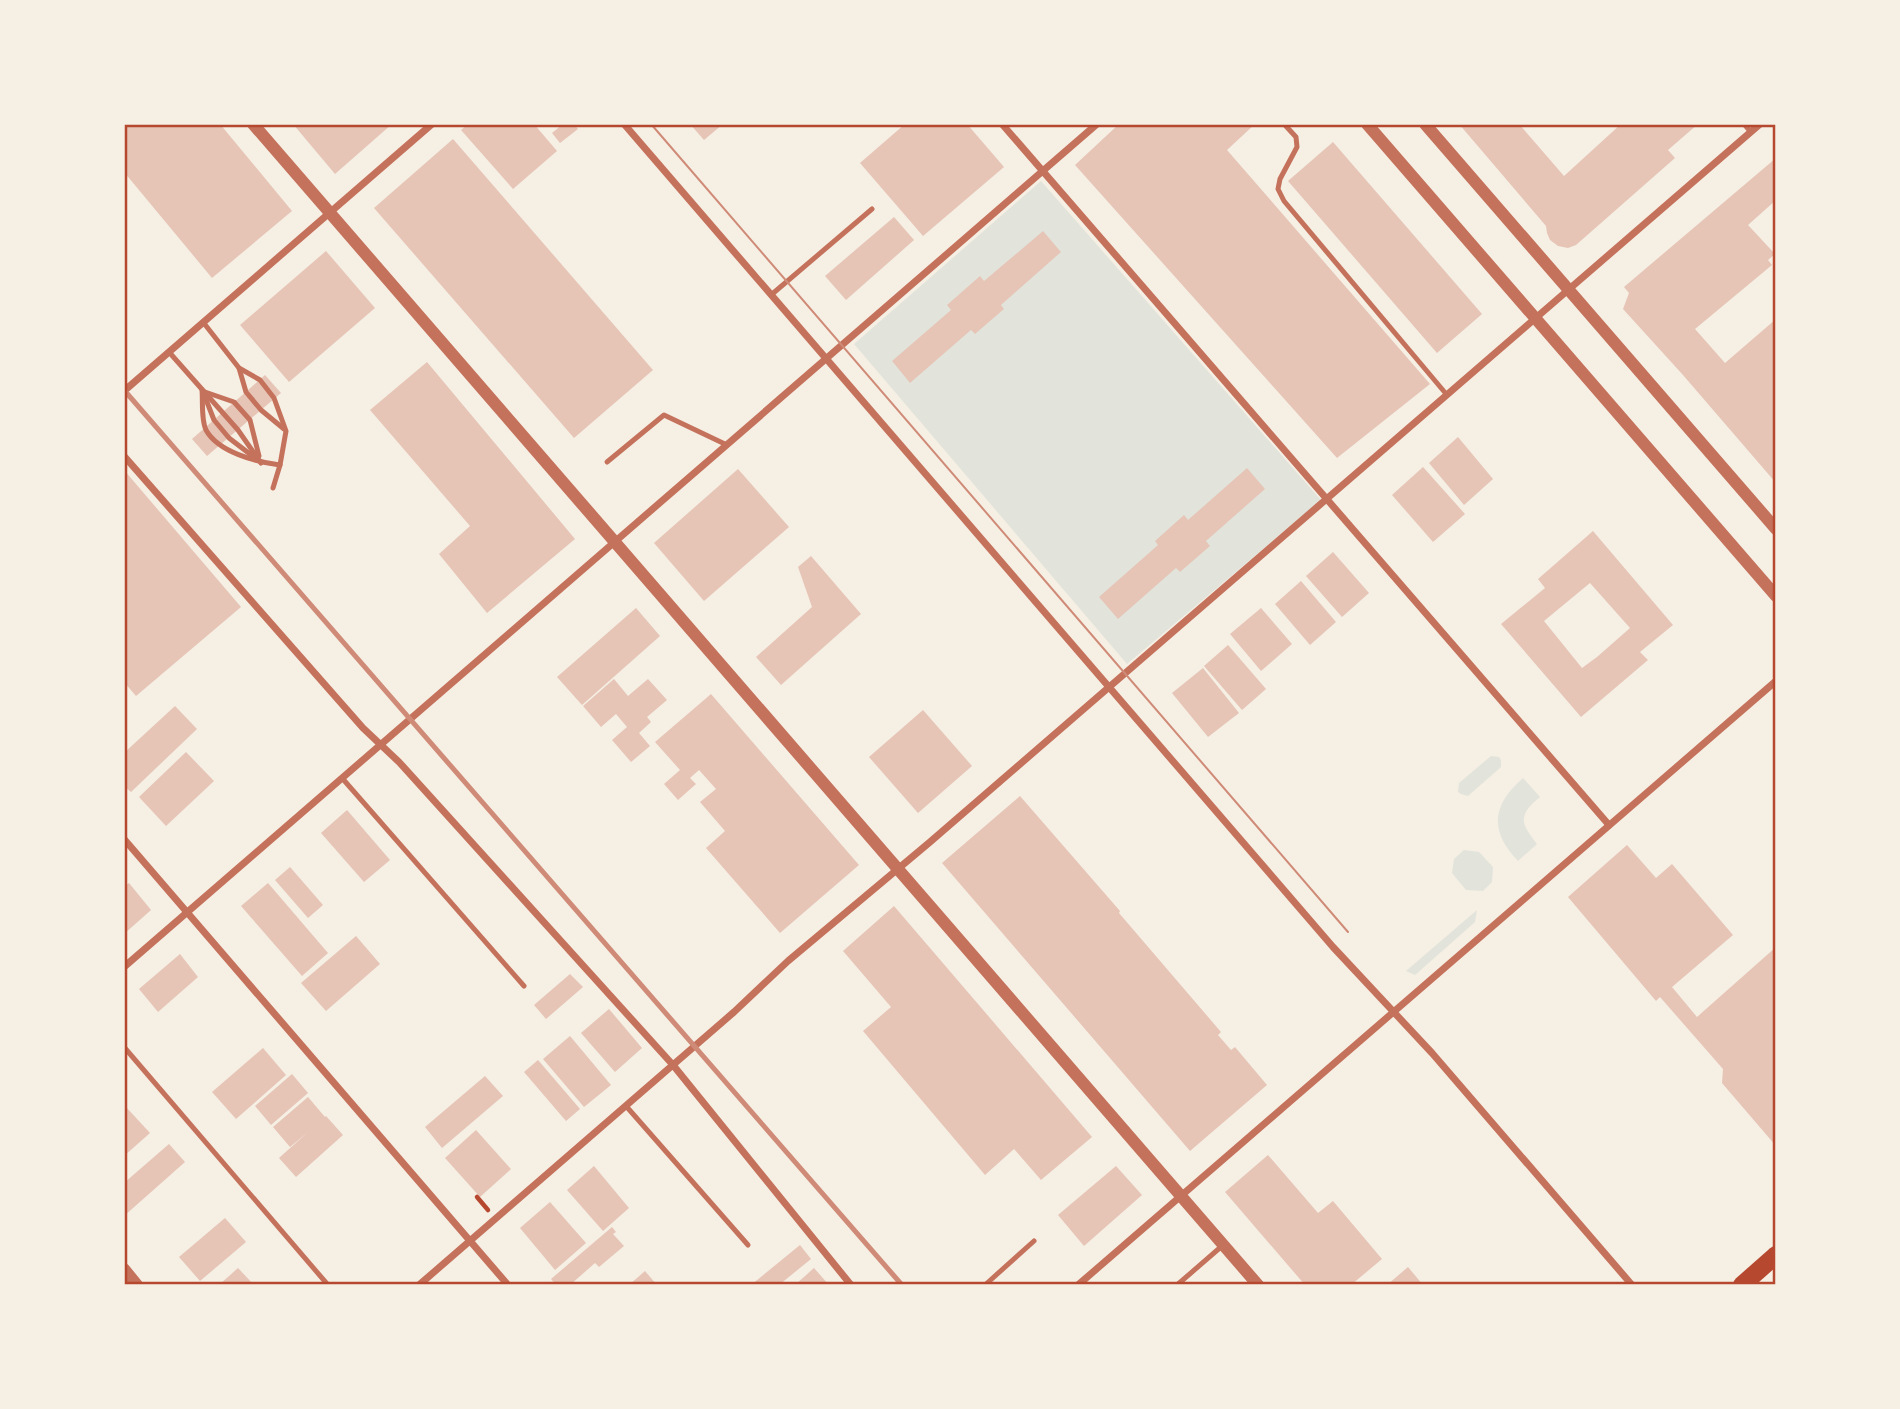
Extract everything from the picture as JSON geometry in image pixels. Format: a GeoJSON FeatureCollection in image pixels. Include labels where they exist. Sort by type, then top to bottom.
{"type":"FeatureCollection","features":[{"type":"Feature","properties":{"kind":"main road"},"geometry":{"type":"LineString","coordinates":[[1742,1285],[1776,1255]]}},
{"type":"Feature","properties":{"kind":"street"},"geometry":{"type":"LineString","coordinates":[[253,124],[1258,1285]]}},
{"type":"Feature","properties":{"kind":"street"},"geometry":{"type":"LineString","coordinates":[[124,391],[432,124]]}},
{"type":"Feature","properties":{"kind":"street"},"geometry":{"type":"LineString","coordinates":[[624,124],[1333,947],[1394,1011],[1632,1285]]}},
{"type":"Feature","properties":{"kind":"street"},"geometry":{"type":"LineString","coordinates":[[1002,124],[1609,825]]}},
{"type":"Feature","properties":{"kind":"street"},"geometry":{"type":"LineString","coordinates":[[124,967],[1097,124]]}},
{"type":"Feature","properties":{"kind":"street"},"geometry":{"type":"LineString","coordinates":[[1367,124],[1776,596]]}},
{"type":"Feature","properties":{"kind":"street"},"geometry":{"type":"LineString","coordinates":[[1425,124],[1776,529]]}},
{"type":"Feature","properties":{"kind":"street"},"geometry":{"type":"LineString","coordinates":[[419,1285],[734,1012],[788,961],[899,870],[1760,124]]}},
{"type":"Feature","properties":{"kind":"street"},"geometry":{"type":"LineString","coordinates":[[124,456],[363,728],[399,762],[673,1065],[851,1285]]}},
{"type":"Feature","properties":{"kind":"street"},"geometry":{"type":"LineString","coordinates":[[1078,1284],[1776,681]]}},
{"type":"Feature","properties":{"kind":"street"},"geometry":{"type":"LineString","coordinates":[[124,839],[508,1285]]}},
{"type":"Feature","properties":{"kind":"street"},"geometry":{"type":"LineString","coordinates":[[124,1269],[137,1285]]}},
{"type":"Feature","properties":{"kind":"lane"},"geometry":{"type":"LineString","coordinates":[[1284,124],[1296,137],[1297,147],[1280,179],[1278,189],[1284,201],[1447,395]]}},
{"type":"Feature","properties":{"kind":"lane"},"geometry":{"type":"LineString","coordinates":[[1744,124],[1751,132]]}},
{"type":"Feature","properties":{"kind":"lane"},"geometry":{"type":"LineString","coordinates":[[771,295],[872,209]]}},
{"type":"Feature","properties":{"kind":"lane"},"geometry":{"type":"LineString","coordinates":[[203,323],[239,368],[260,380],[274,398],[286,431],[274,488]]}},
{"type":"Feature","properties":{"kind":"lane"},"geometry":{"type":"LineString","coordinates":[[169,352],[238,430],[261,463]]}},
{"type":"Feature","properties":{"kind":"lane"},"geometry":{"type":"LineString","coordinates":[[239,368],[246,392],[261,410],[286,431]]}},
{"type":"Feature","properties":{"kind":"lane"},"geometry":{"type":"LineString","coordinates":[[202,390],[205,428],[219,446],[261,463],[280,465]]}},
{"type":"Feature","properties":{"kind":"lane"},"geometry":{"type":"LineString","coordinates":[[202,390],[214,420],[229,438],[261,463]]}},
{"type":"Feature","properties":{"kind":"lane"},"geometry":{"type":"LineString","coordinates":[[202,390],[234,402],[250,420],[261,463]]}},
{"type":"Feature","properties":{"kind":"lane"},"geometry":{"type":"LineString","coordinates":[[607,462],[663,415],[727,445]]}},
{"type":"Feature","properties":{"kind":"lane"},"geometry":{"type":"LineString","coordinates":[[342,778],[524,986]]}},
{"type":"Feature","properties":{"kind":"lane"},"geometry":{"type":"LineString","coordinates":[[124,1047],[328,1285]]}},
{"type":"Feature","properties":{"kind":"lane"},"geometry":{"type":"LineString","coordinates":[[626,1106],[748,1245]]}},
{"type":"Feature","properties":{"kind":"lane"},"geometry":{"type":"LineString","coordinates":[[985,1285],[1034,1241]]}},
{"type":"Feature","properties":{"kind":"lane"},"geometry":{"type":"LineString","coordinates":[[1177,1285],[1223,1245]]}},
{"type":"Feature","properties":{"kind":"shaded area"},"geometry":{"type":"Polygon","coordinates":[[[1041,181],[1321,500],[1127,664],[854,344],[1041,181]]]}},
{"type":"Feature","properties":{"kind":"shaded area"},"geometry":{"type":"Polygon","coordinates":[[[1491,756],[1499,757],[1501,767],[1468,796],[1458,792],[1459,783],[1491,756]]]}},
{"type":"Feature","properties":{"kind":"shaded area"},"geometry":{"type":"Polygon","coordinates":[[[1523,778],[1540,797],[1528,809],[1524,819],[1527,830],[1537,844],[1518,861],[1502,839],[1498,818],[1505,798],[1523,778]]]}},
{"type":"Feature","properties":{"kind":"shaded area"},"geometry":{"type":"Polygon","coordinates":[[[1464,850],[1479,852],[1493,867],[1492,882],[1483,891],[1466,890],[1452,873],[1454,859],[1464,850]]]}},
{"type":"Feature","properties":{"kind":"shaded area"},"geometry":{"type":"Polygon","coordinates":[[[1477,910],[1475,922],[1415,975],[1406,971],[1477,910]]]}},
{"type":"Feature","properties":{"kind":"building"},"geometry":{"type":"Polygon","coordinates":[[[124,124],[220,124],[292,211],[212,278],[124,172],[124,124]]]}},
{"type":"Feature","properties":{"kind":"building"},"geometry":{"type":"Polygon","coordinates":[[[293,124],[392,124],[335,174],[293,124]]]}},
{"type":"Feature","properties":{"kind":"building"},"geometry":{"type":"Polygon","coordinates":[[[468,124],[534,124],[557,151],[513,189],[461,130],[468,124]]]}},
{"type":"Feature","properties":{"kind":"building"},"geometry":{"type":"Polygon","coordinates":[[[563,124],[574,124],[578,129],[560,143],[552,133],[563,124]]]}},
{"type":"Feature","properties":{"kind":"building"},"geometry":{"type":"Polygon","coordinates":[[[690,124],[723,124],[704,140],[690,124]]]}},
{"type":"Feature","properties":{"kind":"building"},"geometry":{"type":"Polygon","coordinates":[[[905,124],[967,124],[1004,167],[923,236],[860,163],[905,124]]]}},
{"type":"Feature","properties":{"kind":"building"},"geometry":{"type":"Polygon","coordinates":[[[1119,124],[1255,124],[1227,150],[1430,384],[1337,458],[1075,165],[1119,124]]]}},
{"type":"Feature","properties":{"kind":"building"},"geometry":{"type":"Polygon","coordinates":[[[1459,124],[1519,124],[1564,176],[1621,124],[1698,124],[1668,150],[1675,158],[1576,245],[1568,248],[1558,246],[1550,240],[1546,226],[1459,124]]]}},
{"type":"Feature","properties":{"kind":"building"},"geometry":{"type":"Polygon","coordinates":[[[453,139],[653,370],[574,438],[374,208],[453,139]]]}},
{"type":"Feature","properties":{"kind":"building"},"geometry":{"type":"Polygon","coordinates":[[[1333,142],[1482,314],[1437,353],[1288,181],[1333,142]]]}},
{"type":"Feature","properties":{"kind":"building"},"geometry":{"type":"Polygon","coordinates":[[[1776,158],[1776,200],[1748,225],[1775,254],[1768,260],[1772,265],[1695,329],[1725,363],[1776,319],[1776,483],[1623,309],[1629,293],[1624,287],[1776,158]]]}},
{"type":"Feature","properties":{"kind":"building"},"geometry":{"type":"Polygon","coordinates":[[[894,217],[914,240],[846,300],[825,276],[894,217]]]}},
{"type":"Feature","properties":{"kind":"building"},"geometry":{"type":"Polygon","coordinates":[[[1043,231],[1061,252],[1001,305],[1004,309],[975,334],[971,330],[910,383],[892,361],[951,310],[947,305],[980,276],[984,281],[1043,231]]]}},
{"type":"Feature","properties":{"kind":"building"},"geometry":{"type":"Polygon","coordinates":[[[326,251],[375,308],[289,382],[240,325],[326,251]]]}},
{"type":"Feature","properties":{"kind":"building"},"geometry":{"type":"Polygon","coordinates":[[[427,362],[575,539],[487,613],[439,554],[470,526],[370,410],[427,362]]]}},
{"type":"Feature","properties":{"kind":"building"},"geometry":{"type":"Polygon","coordinates":[[[265,375],[281,393],[207,456],[192,439],[265,375]]]}},
{"type":"Feature","properties":{"kind":"building"},"geometry":{"type":"Polygon","coordinates":[[[1458,437],[1493,479],[1464,505],[1429,463],[1458,437]]]}},
{"type":"Feature","properties":{"kind":"building"},"geometry":{"type":"Polygon","coordinates":[[[1423,467],[1465,514],[1433,542],[1392,495],[1423,467]]]}},
{"type":"Feature","properties":{"kind":"building"},"geometry":{"type":"Polygon","coordinates":[[[1247,468],[1265,489],[1206,541],[1210,546],[1180,572],[1176,568],[1118,619],[1099,597],[1158,545],[1155,541],[1184,515],[1188,520],[1247,468]]]}},
{"type":"Feature","properties":{"kind":"building"},"geometry":{"type":"Polygon","coordinates":[[[738,469],[789,527],[704,601],[654,543],[738,469]]]}},
{"type":"Feature","properties":{"kind":"building"},"geometry":{"type":"Polygon","coordinates":[[[124,470],[241,607],[136,696],[124,682],[124,470]]]}},
{"type":"Feature","properties":{"kind":"building"},"geometry":{"type":"Polygon","coordinates":[[[1593,531],[1673,625],[1640,652],[1648,660],[1581,717],[1501,624],[1545,588],[1538,579],[1593,531]],[[1590,583],[1544,621],[1582,668],[1630,628],[1590,583]]]}},
{"type":"Feature","properties":{"kind":"building"},"geometry":{"type":"Polygon","coordinates":[[[1333,552],[1369,593],[1342,617],[1306,576],[1333,552]]]}},
{"type":"Feature","properties":{"kind":"building"},"geometry":{"type":"Polygon","coordinates":[[[811,556],[861,614],[781,685],[756,657],[812,607],[798,567],[811,556]]]}},
{"type":"Feature","properties":{"kind":"building"},"geometry":{"type":"Polygon","coordinates":[[[1301,581],[1336,622],[1310,645],[1275,604],[1301,581]]]}},
{"type":"Feature","properties":{"kind":"building"},"geometry":{"type":"Polygon","coordinates":[[[636,608],[660,636],[582,705],[557,677],[636,608]]]}},
{"type":"Feature","properties":{"kind":"building"},"geometry":{"type":"Polygon","coordinates":[[[1261,608],[1292,644],[1261,671],[1230,634],[1261,608]]]}},
{"type":"Feature","properties":{"kind":"building"},"geometry":{"type":"Polygon","coordinates":[[[1228,645],[1266,689],[1242,710],[1204,666],[1228,645]]]}},
{"type":"Feature","properties":{"kind":"building"},"geometry":{"type":"Polygon","coordinates":[[[1203,668],[1239,713],[1208,737],[1172,693],[1203,668]]]}},
{"type":"Feature","properties":{"kind":"building"},"geometry":{"type":"Polygon","coordinates":[[[614,679],[628,696],[648,679],[667,700],[647,717],[651,722],[639,733],[650,746],[631,762],[612,740],[627,727],[616,714],[601,727],[583,706],[614,679]]]}},
{"type":"Feature","properties":{"kind":"building"},"geometry":{"type":"Polygon","coordinates":[[[711,694],[859,865],[780,933],[706,848],[725,831],[700,802],[716,789],[699,770],[690,778],[696,784],[678,800],[664,784],[680,770],[655,742],[711,694]]]}},
{"type":"Feature","properties":{"kind":"building"},"geometry":{"type":"Polygon","coordinates":[[[175,706],[197,729],[131,792],[124,786],[124,753],[175,706]]]}},
{"type":"Feature","properties":{"kind":"building"},"geometry":{"type":"Polygon","coordinates":[[[923,710],[972,766],[918,813],[869,757],[923,710]]]}},
{"type":"Feature","properties":{"kind":"building"},"geometry":{"type":"Polygon","coordinates":[[[186,752],[214,781],[166,826],[139,797],[186,752]]]}},
{"type":"Feature","properties":{"kind":"building"},"geometry":{"type":"Polygon","coordinates":[[[1020,796],[1221,1032],[1218,1035],[1231,1050],[1235,1047],[1267,1085],[1190,1151],[942,863],[1020,796]]]}},
{"type":"Feature","properties":{"kind":"building"},"geometry":{"type":"Polygon","coordinates":[[[347,810],[390,860],[364,882],[321,833],[347,810]]]}},
{"type":"Feature","properties":{"kind":"building"},"geometry":{"type":"Polygon","coordinates":[[[1627,845],[1656,878],[1672,864],[1733,935],[1672,987],[1697,1017],[1776,947],[1776,1146],[1722,1083],[1723,1069],[1660,997],[1656,1001],[1568,897],[1627,845]]]}},
{"type":"Feature","properties":{"kind":"building"},"geometry":{"type":"Polygon","coordinates":[[[290,867],[323,905],[308,918],[275,880],[290,867]]]}},
{"type":"Feature","properties":{"kind":"building"},"geometry":{"type":"Polygon","coordinates":[[[129,883],[151,910],[124,934],[124,887],[129,883]]]}},
{"type":"Feature","properties":{"kind":"building"},"geometry":{"type":"Polygon","coordinates":[[[268,883],[328,953],[302,976],[241,906],[268,883]]]}},
{"type":"Feature","properties":{"kind":"building"},"geometry":{"type":"Polygon","coordinates":[[[894,906],[1092,1137],[1041,1180],[1014,1149],[985,1175],[863,1031],[891,1007],[843,951],[894,906]]]}},
{"type":"Feature","properties":{"kind":"building"},"geometry":{"type":"Polygon","coordinates":[[[356,936],[380,964],[326,1011],[301,983],[356,936]]]}},
{"type":"Feature","properties":{"kind":"building"},"geometry":{"type":"Polygon","coordinates":[[[180,954],[198,977],[158,1012],[139,989],[180,954]]]}},
{"type":"Feature","properties":{"kind":"building"},"geometry":{"type":"Polygon","coordinates":[[[570,974],[583,987],[546,1019],[534,1005],[570,974]]]}},
{"type":"Feature","properties":{"kind":"building"},"geometry":{"type":"Polygon","coordinates":[[[609,1009],[642,1048],[615,1072],[581,1033],[609,1009]]]}},
{"type":"Feature","properties":{"kind":"building"},"geometry":{"type":"Polygon","coordinates":[[[570,1036],[611,1085],[584,1107],[543,1059],[570,1036]]]}},
{"type":"Feature","properties":{"kind":"building"},"geometry":{"type":"Polygon","coordinates":[[[263,1048],[286,1075],[236,1119],[212,1092],[263,1048]]]}},
{"type":"Feature","properties":{"kind":"building"},"geometry":{"type":"Polygon","coordinates":[[[538,1060],[580,1109],[566,1121],[524,1072],[538,1060]]]}},
{"type":"Feature","properties":{"kind":"building"},"geometry":{"type":"Polygon","coordinates":[[[292,1074],[308,1093],[271,1125],[255,1106],[292,1074]]]}},
{"type":"Feature","properties":{"kind":"building"},"geometry":{"type":"Polygon","coordinates":[[[485,1076],[503,1096],[442,1148],[425,1127],[485,1076]]]}},
{"type":"Feature","properties":{"kind":"building"},"geometry":{"type":"Polygon","coordinates":[[[308,1097],[343,1135],[296,1177],[279,1158],[308,1132],[290,1147],[273,1127],[308,1097]]]}},
{"type":"Feature","properties":{"kind":"building"},"geometry":{"type":"Polygon","coordinates":[[[126,1107],[150,1133],[124,1156],[124,1109],[126,1107]]]}},
{"type":"Feature","properties":{"kind":"building"},"geometry":{"type":"Polygon","coordinates":[[[476,1130],[511,1169],[480,1197],[445,1158],[476,1130]]]}},
{"type":"Feature","properties":{"kind":"building"},"geometry":{"type":"Polygon","coordinates":[[[169,1144],[185,1162],[124,1216],[124,1183],[169,1144]]]}},
{"type":"Feature","properties":{"kind":"building"},"geometry":{"type":"Polygon","coordinates":[[[1268,1155],[1318,1213],[1333,1201],[1382,1259],[1351,1285],[1305,1285],[1225,1192],[1268,1155]]]}},
{"type":"Feature","properties":{"kind":"building"},"geometry":{"type":"Polygon","coordinates":[[[594,1166],[629,1208],[603,1231],[567,1190],[594,1166]]]}},
{"type":"Feature","properties":{"kind":"building"},"geometry":{"type":"Polygon","coordinates":[[[1116,1166],[1142,1195],[1084,1246],[1058,1215],[1116,1166]]]}},
{"type":"Feature","properties":{"kind":"building"},"geometry":{"type":"Polygon","coordinates":[[[550,1202],[586,1243],[555,1270],[520,1228],[550,1202]]]}},
{"type":"Feature","properties":{"kind":"building"},"geometry":{"type":"Polygon","coordinates":[[[225,1218],[246,1242],[200,1281],[179,1257],[225,1218]]]}},
{"type":"Feature","properties":{"kind":"building"},"geometry":{"type":"Polygon","coordinates":[[[612,1227],[616,1232],[613,1234],[624,1246],[599,1267],[595,1263],[570,1285],[556,1285],[551,1279],[612,1227]]]}},
{"type":"Feature","properties":{"kind":"building"},"geometry":{"type":"Polygon","coordinates":[[[800,1245],[811,1259],[779,1285],[751,1285],[800,1245]]]}},
{"type":"Feature","properties":{"kind":"building"},"geometry":{"type":"Polygon","coordinates":[[[1408,1267],[1423,1285],[1387,1285],[1408,1267]]]}},
{"type":"Feature","properties":{"kind":"building"},"geometry":{"type":"Polygon","coordinates":[[[238,1268],[254,1285],[219,1285],[238,1268]]]}},
{"type":"Feature","properties":{"kind":"building"},"geometry":{"type":"Polygon","coordinates":[[[814,1268],[829,1285],[795,1285],[814,1268]]]}},
{"type":"Feature","properties":{"kind":"building"},"geometry":{"type":"Polygon","coordinates":[[[645,1271],[657,1285],[629,1285],[645,1271]]]}},
{"type":"Feature","properties":{"kind":"tram line"},"geometry":{"type":"LineString","coordinates":[[651,124],[1348,932]]}},
{"type":"Feature","properties":{"kind":"railway"},"geometry":{"type":"LineString","coordinates":[[124,390],[902,1285]]}}]}
